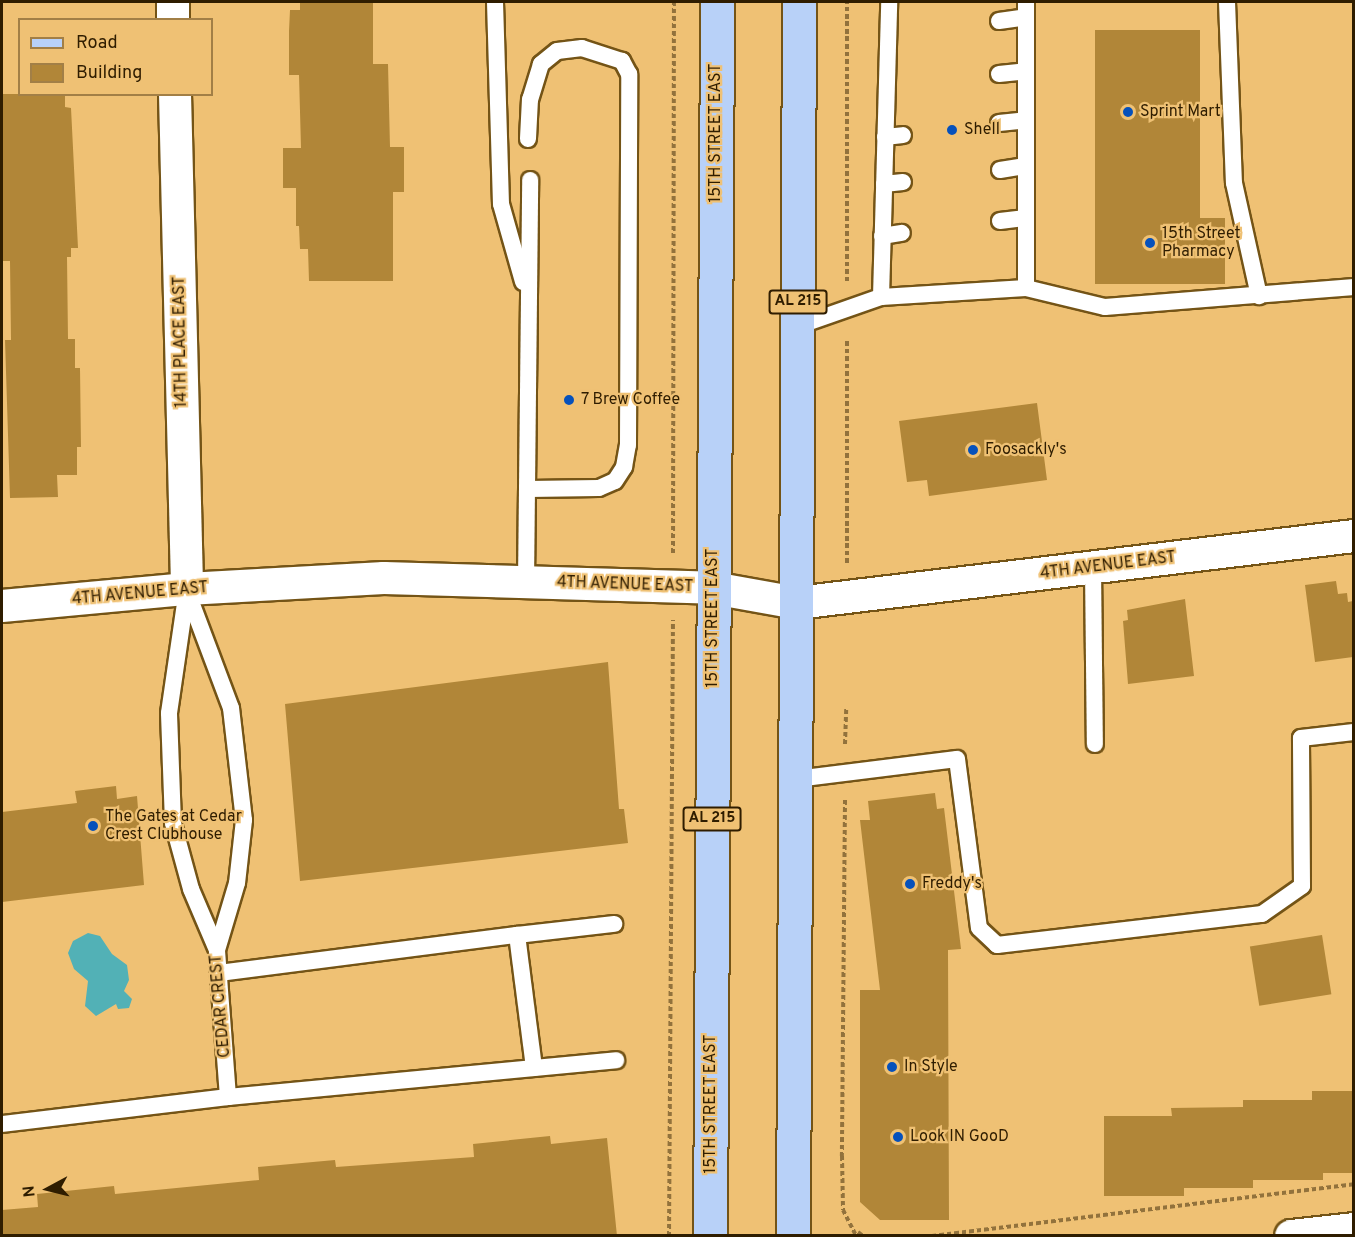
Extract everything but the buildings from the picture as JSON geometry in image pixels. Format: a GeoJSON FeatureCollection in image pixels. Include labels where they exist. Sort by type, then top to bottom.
{"type":"FeatureCollection","features":[{"type":"Feature","properties":{"kind":"main road","name":"15TH STREET EAST"},"geometry":{"type":"LineString","coordinates":[[710,1236],[717,2]]}},
{"type":"Feature","properties":{"kind":"main road","name":"AL 215"},"geometry":{"type":"LineString","coordinates":[[793,1236],[799,2]]}},
{"type":"Feature","properties":{"kind":"street"},"geometry":{"type":"LineString","coordinates":[[173,2],[173,18]]}},
{"type":"Feature","properties":{"kind":"street","name":"14TH PLACE EAST"},"geometry":{"type":"LineString","coordinates":[[175,96],[187,589]]}},
{"type":"Feature","properties":{"kind":"street","name":"4TH AVENUE EAST"},"geometry":{"type":"LineString","coordinates":[[2,606],[187,589],[384,578],[712,588],[797,603],[1353,536]]}},
{"type":"Feature","properties":{"kind":"street"},"geometry":{"type":"LineString","coordinates":[[1291,1236],[1353,1229]]}},
{"type":"Feature","properties":{"kind":"lane"},"geometry":{"type":"LineString","coordinates":[[495,2],[501,204],[528,300]]}},
{"type":"Feature","properties":{"kind":"lane"},"geometry":{"type":"LineString","coordinates":[[881,297],[887,86],[897,33],[889,2]]}},
{"type":"Feature","properties":{"kind":"lane"},"geometry":{"type":"LineString","coordinates":[[1227,2],[1234,183],[1259,296]]}},
{"type":"Feature","properties":{"kind":"lane"},"geometry":{"type":"LineString","coordinates":[[999,21],[1026,9],[1026,288]]}},
{"type":"Feature","properties":{"kind":"lane"},"geometry":{"type":"LineString","coordinates":[[528,139],[530,99],[540,64],[557,51],[582,48],[622,61],[629,74],[628,446],[624,467],[615,481],[599,488],[528,489]]}},
{"type":"Feature","properties":{"kind":"lane"},"geometry":{"type":"LineString","coordinates":[[999,74],[1026,71]]}},
{"type":"Feature","properties":{"kind":"lane"},"geometry":{"type":"LineString","coordinates":[[887,86],[904,83]]}},
{"type":"Feature","properties":{"kind":"lane"},"geometry":{"type":"LineString","coordinates":[[999,123],[1026,120]]}},
{"type":"Feature","properties":{"kind":"lane"},"geometry":{"type":"LineString","coordinates":[[885,137],[903,135]]}},
{"type":"Feature","properties":{"kind":"lane"},"geometry":{"type":"LineString","coordinates":[[1000,170],[1026,166]]}},
{"type":"Feature","properties":{"kind":"lane"},"geometry":{"type":"LineString","coordinates":[[526,583],[530,180]]}},
{"type":"Feature","properties":{"kind":"lane"},"geometry":{"type":"LineString","coordinates":[[884,184],[903,182]]}},
{"type":"Feature","properties":{"kind":"lane"},"geometry":{"type":"LineString","coordinates":[[1000,221],[1026,218]]}},
{"type":"Feature","properties":{"kind":"lane"},"geometry":{"type":"LineString","coordinates":[[882,236],[902,233]]}},
{"type":"Feature","properties":{"kind":"lane"},"geometry":{"type":"LineString","coordinates":[[798,327],[881,297],[1026,288],[1105,307],[1353,287]]}},
{"type":"Feature","properties":{"kind":"lane"},"geometry":{"type":"LineString","coordinates":[[1093,567],[1095,744]]}},
{"type":"Feature","properties":{"kind":"lane"},"geometry":{"type":"LineString","coordinates":[[187,589],[231,708],[244,820],[237,883],[217,950]]}},
{"type":"Feature","properties":{"kind":"lane","name":"CEDAR CREST"},"geometry":{"type":"LineString","coordinates":[[187,589],[169,713],[173,823],[191,889],[217,950],[228,1097]]}},
{"type":"Feature","properties":{"kind":"lane"},"geometry":{"type":"LineString","coordinates":[[796,779],[957,759],[979,928],[997,945],[1262,914],[1302,886],[1301,738],[1353,732]]}},
{"type":"Feature","properties":{"kind":"lane"},"geometry":{"type":"LineString","coordinates":[[219,973],[614,924]]}},
{"type":"Feature","properties":{"kind":"lane"},"geometry":{"type":"LineString","coordinates":[[517,935],[534,1068]]}},
{"type":"Feature","properties":{"kind":"lane"},"geometry":{"type":"LineString","coordinates":[[2,1124],[228,1097],[616,1060]]}},
{"type":"Feature","properties":{"kind":"path"},"geometry":{"type":"LineString","coordinates":[[846,708],[843,1210],[857,1234],[864,1236]]}},
{"type":"Feature","properties":{"kind":"path"},"geometry":{"type":"LineString","coordinates":[[932,1236],[1353,1184]]}},
{"type":"Feature","properties":{"kind":"water"},"geometry":{"type":"Polygon","coordinates":[[[88,933],[100,936],[112,954],[127,965],[129,980],[124,991],[132,999],[129,1008],[118,1009],[116,1004],[96,1016],[85,1006],[88,981],[74,969],[68,953],[73,941],[88,933]]]}},
{"type":"Feature","properties":{"kind":"place","name":"Sprint Mart"},"geometry":{"type":"Point","coordinates":[1128,112]}},
{"type":"Feature","properties":{"kind":"place","name":"Shell"},"geometry":{"type":"Point","coordinates":[952,130]}},
{"type":"Feature","properties":{"kind":"place","name":"15th Street Pharmacy"},"geometry":{"type":"Point","coordinates":[1150,243]}},
{"type":"Feature","properties":{"kind":"place","name":"7 Brew Coffee"},"geometry":{"type":"Point","coordinates":[569,400]}},
{"type":"Feature","properties":{"kind":"place","name":"Foosackly's"},"geometry":{"type":"Point","coordinates":[973,450]}},
{"type":"Feature","properties":{"kind":"place","name":"The Gates at Cedar Crest Clubhouse"},"geometry":{"type":"Point","coordinates":[93,826]}},
{"type":"Feature","properties":{"kind":"place","name":"Freddy's"},"geometry":{"type":"Point","coordinates":[910,884]}},
{"type":"Feature","properties":{"kind":"place","name":"In Style"},"geometry":{"type":"Point","coordinates":[892,1067]}},
{"type":"Feature","properties":{"kind":"place","name":"Look IN GooD"},"geometry":{"type":"Point","coordinates":[898,1137]}}]}
